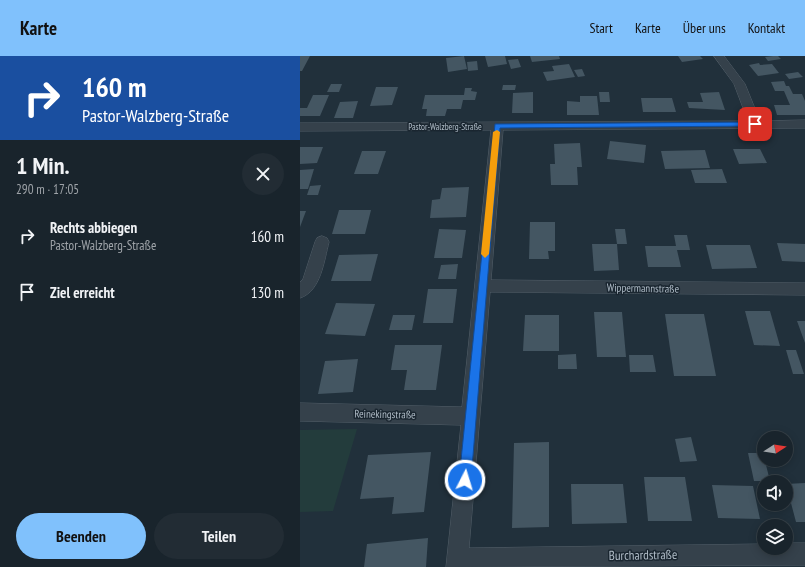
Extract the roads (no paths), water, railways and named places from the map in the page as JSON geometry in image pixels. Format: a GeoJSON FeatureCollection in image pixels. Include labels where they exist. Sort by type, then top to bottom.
{"type":"FeatureCollection","features":[{"type":"Feature","properties":{"kind":"street"},"geometry":{"type":"LineString","coordinates":[[719,56],[740,84],[755,124]]}},
{"type":"Feature","properties":{"kind":"street","name":"Pastor-Walzberg-Straße"},"geometry":{"type":"LineString","coordinates":[[300,127],[805,124]]}},
{"type":"Feature","properties":{"kind":"street"},"geometry":{"type":"LineString","coordinates":[[457,563],[497,126]]}},
{"type":"Feature","properties":{"kind":"street"},"geometry":{"type":"LineString","coordinates":[[300,292],[310,282],[322,242]]}},
{"type":"Feature","properties":{"kind":"street","name":"Wippermannstraße"},"geometry":{"type":"LineString","coordinates":[[482,286],[805,289]]}},
{"type":"Feature","properties":{"kind":"street","name":"Reinekingstraße"},"geometry":{"type":"LineString","coordinates":[[300,412],[471,416]]}},
{"type":"Feature","properties":{"kind":"street","name":"Burchardstraße"},"geometry":{"type":"LineString","coordinates":[[457,563],[654,555],[805,554]]}}]}
